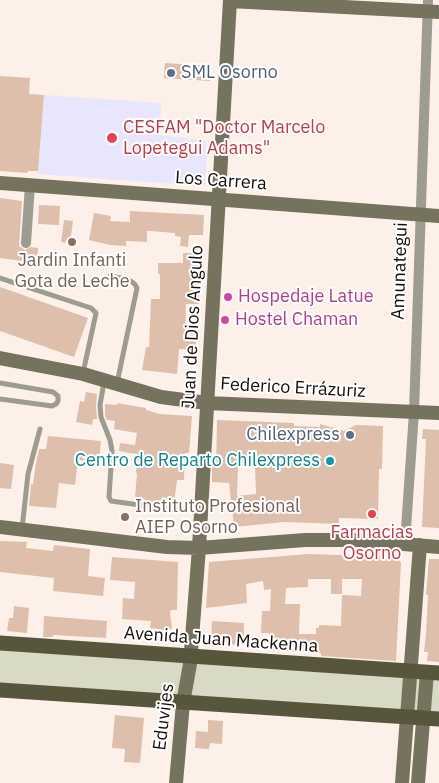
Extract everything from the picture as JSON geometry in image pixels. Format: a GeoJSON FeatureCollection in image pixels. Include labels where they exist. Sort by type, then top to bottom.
{"type":"FeatureCollection","features":[{"type":"Feature","properties":{"kind":"main road","name":"Avenida Juan Mackenna"},"geometry":{"type":"LineString","coordinates":[[0,643],[426,673]]}},
{"type":"Feature","properties":{"kind":"main road"},"geometry":{"type":"LineString","coordinates":[[0,690],[439,719]]}},
{"type":"Feature","properties":{"kind":"street"},"geometry":{"type":"LineString","coordinates":[[230,0],[432,8]]}},
{"type":"Feature","properties":{"kind":"street","name":"Juan de Dios Angulo"},"geometry":{"type":"LineString","coordinates":[[191,656],[199,548],[230,0]]}},
{"type":"Feature","properties":{"kind":"street","name":"Amunategui"},"geometry":{"type":"LineString","coordinates":[[405,544],[414,412],[421,215],[432,8]]}},
{"type":"Feature","properties":{"kind":"street","name":"Los Carrera"},"geometry":{"type":"LineString","coordinates":[[1,183],[439,216]]}},
{"type":"Feature","properties":{"kind":"street"},"geometry":{"type":"LineString","coordinates":[[26,243],[30,185]]}},
{"type":"Feature","properties":{"kind":"street","name":"Federico Errázuriz"},"geometry":{"type":"LineString","coordinates":[[0,358],[83,374],[161,397],[207,403],[439,413]]}},
{"type":"Feature","properties":{"kind":"street"},"geometry":{"type":"LineString","coordinates":[[0,527],[140,545],[199,548],[304,540],[356,540],[439,547]]}},
{"type":"Feature","properties":{"kind":"street"},"geometry":{"type":"LineString","coordinates":[[418,783],[426,673],[420,545]]}},
{"type":"Feature","properties":{"kind":"street","name":"Eduvijes"},"geometry":{"type":"LineString","coordinates":[[176,783],[183,703],[191,656]]}},
{"type":"Feature","properties":{"kind":"street"},"geometry":{"type":"LineString","coordinates":[[402,783],[407,717],[426,673]]}},
{"type":"Feature","properties":{"kind":"lane"},"geometry":{"type":"LineString","coordinates":[[110,276],[135,283],[137,288],[111,381],[100,405],[101,417],[112,451],[109,497],[111,501],[176,510]]}},
{"type":"Feature","properties":{"kind":"lane"},"geometry":{"type":"LineString","coordinates":[[0,278],[91,308],[96,313],[83,374]]}},
{"type":"Feature","properties":{"kind":"lane"},"geometry":{"type":"LineString","coordinates":[[0,384],[53,392],[58,396],[58,401],[52,406],[0,399]]}},
{"type":"Feature","properties":{"kind":"lane"},"geometry":{"type":"LineString","coordinates":[[22,530],[28,474],[40,429]]}},
{"type":"Feature","properties":{"kind":"shaded area","name":"CESFAM \"Doctor Marcelo Lopetegui Adams\""},"geometry":{"type":"Polygon","coordinates":[[[44,95],[161,103],[159,135],[207,141],[205,186],[38,174],[44,95]]]}},
{"type":"Feature","properties":{"kind":"green space"},"geometry":{"type":"Polygon","coordinates":[[[0,646],[439,676],[439,715],[0,684],[0,646]]]}},
{"type":"Feature","properties":{"kind":"building"},"geometry":{"type":"Polygon","coordinates":[[[165,63],[211,66],[210,81],[164,78],[165,63]]]}},
{"type":"Feature","properties":{"kind":"building"},"geometry":{"type":"Polygon","coordinates":[[[0,76],[30,78],[29,94],[44,95],[38,171],[28,171],[27,173],[0,171],[0,76]]]}},
{"type":"Feature","properties":{"kind":"building"},"geometry":{"type":"Polygon","coordinates":[[[0,198],[22,201],[19,246],[25,250],[31,247],[38,248],[37,263],[0,258],[0,198]]]}},
{"type":"Feature","properties":{"kind":"building"},"geometry":{"type":"Polygon","coordinates":[[[39,205],[60,206],[59,225],[38,224],[39,205]]]}},
{"type":"Feature","properties":{"kind":"building"},"geometry":{"type":"Polygon","coordinates":[[[130,211],[204,215],[203,235],[189,235],[188,247],[180,246],[181,237],[175,236],[175,233],[151,231],[147,231],[147,242],[126,241],[126,246],[110,245],[89,240],[94,213],[111,216],[110,221],[130,222],[130,211]]]}},
{"type":"Feature","properties":{"kind":"building"},"geometry":{"type":"Polygon","coordinates":[[[64,220],[73,221],[70,243],[61,242],[64,220]]]}},
{"type":"Feature","properties":{"kind":"building"},"geometry":{"type":"Polygon","coordinates":[[[183,253],[198,253],[199,304],[186,304],[185,341],[196,341],[196,350],[179,349],[177,374],[142,370],[146,347],[149,347],[151,299],[160,299],[158,263],[183,263],[183,253]]]}},
{"type":"Feature","properties":{"kind":"building"},"geometry":{"type":"Polygon","coordinates":[[[0,287],[88,318],[74,357],[0,331],[0,287]]]}},
{"type":"Feature","properties":{"kind":"building"},"geometry":{"type":"Polygon","coordinates":[[[86,392],[97,394],[97,419],[93,419],[92,425],[76,422],[80,401],[84,402],[86,392]]]}},
{"type":"Feature","properties":{"kind":"building"},"geometry":{"type":"Polygon","coordinates":[[[117,403],[146,408],[146,410],[160,414],[192,416],[189,453],[185,453],[184,480],[177,480],[174,503],[164,502],[164,504],[135,498],[137,454],[119,451],[120,443],[135,445],[137,433],[114,429],[115,421],[107,420],[105,416],[105,404],[117,405],[117,403]]]}},
{"type":"Feature","properties":{"kind":"building"},"geometry":{"type":"Polygon","coordinates":[[[217,420],[294,423],[294,426],[320,427],[320,424],[344,431],[356,425],[383,426],[382,469],[379,469],[378,519],[339,518],[339,524],[284,522],[234,527],[229,483],[212,482],[212,466],[216,466],[217,420]],[[238,466],[237,496],[256,494],[255,466],[238,466]]]}},
{"type":"Feature","properties":{"kind":"building"},"geometry":{"type":"Polygon","coordinates":[[[423,429],[439,430],[439,528],[422,527],[426,439],[422,439],[423,429]]]}},
{"type":"Feature","properties":{"kind":"building"},"geometry":{"type":"Polygon","coordinates":[[[48,436],[101,441],[99,462],[78,460],[75,485],[59,483],[56,508],[29,506],[31,484],[33,484],[39,449],[46,449],[48,436]]]}},
{"type":"Feature","properties":{"kind":"building"},"geometry":{"type":"Polygon","coordinates":[[[0,463],[14,465],[11,489],[0,488],[0,463]]]}},
{"type":"Feature","properties":{"kind":"building"},"geometry":{"type":"Polygon","coordinates":[[[0,541],[27,542],[26,548],[53,551],[54,545],[90,549],[88,576],[105,578],[103,596],[53,591],[54,578],[0,572],[0,541]]]}},
{"type":"Feature","properties":{"kind":"building"},"geometry":{"type":"Polygon","coordinates":[[[309,554],[397,557],[401,563],[396,661],[321,656],[321,653],[268,650],[269,633],[261,633],[262,611],[270,611],[271,589],[264,590],[263,581],[246,584],[247,603],[206,608],[209,562],[309,554]],[[308,579],[308,587],[286,588],[285,604],[300,604],[299,634],[316,634],[316,628],[319,628],[319,625],[341,626],[342,595],[361,596],[362,579],[342,579],[342,594],[331,594],[331,579],[308,579]]]}},
{"type":"Feature","properties":{"kind":"building"},"geometry":{"type":"Polygon","coordinates":[[[112,557],[178,562],[177,610],[171,610],[170,612],[172,629],[150,628],[151,621],[122,619],[123,598],[134,599],[135,582],[110,580],[112,557]]]}},
{"type":"Feature","properties":{"kind":"building"},"geometry":{"type":"Polygon","coordinates":[[[429,559],[439,559],[439,662],[427,661],[428,652],[424,652],[429,559]]]}},
{"type":"Feature","properties":{"kind":"building"},"geometry":{"type":"Polygon","coordinates":[[[14,606],[29,608],[27,633],[7,631],[9,618],[13,618],[14,606]]]}},
{"type":"Feature","properties":{"kind":"building"},"geometry":{"type":"Polygon","coordinates":[[[44,616],[107,621],[106,638],[53,635],[53,637],[43,637],[44,616]]]}},
{"type":"Feature","properties":{"kind":"building"},"geometry":{"type":"Polygon","coordinates":[[[212,621],[244,623],[243,645],[211,643],[212,621]]]}},
{"type":"Feature","properties":{"kind":"building"},"geometry":{"type":"Polygon","coordinates":[[[115,715],[144,718],[140,763],[124,762],[125,749],[112,748],[115,715]]]}},
{"type":"Feature","properties":{"kind":"building"},"geometry":{"type":"Polygon","coordinates":[[[208,720],[223,721],[222,744],[210,743],[209,749],[195,748],[196,731],[208,732],[208,720]]]}},
{"type":"Feature","properties":{"kind":"place","name":"SML Osorno"},"geometry":{"type":"Point","coordinates":[171,73]}},
{"type":"Feature","properties":{"kind":"place","name":"CESFAM \"Doctor Marcelo Lopetegui Adams\""},"geometry":{"type":"Point","coordinates":[112,138]}},
{"type":"Feature","properties":{"kind":"place","name":"Jardin Infanti Gota de Leche"},"geometry":{"type":"Point","coordinates":[72,242]}},
{"type":"Feature","properties":{"kind":"place","name":"Hospedaje Latue"},"geometry":{"type":"Point","coordinates":[228,297]}},
{"type":"Feature","properties":{"kind":"place","name":"Hostel Chaman"},"geometry":{"type":"Point","coordinates":[225,320]}},
{"type":"Feature","properties":{"kind":"place","name":"Chilexpress"},"geometry":{"type":"Point","coordinates":[350,435]}},
{"type":"Feature","properties":{"kind":"place","name":"Centro de Reparto Chilexpress"},"geometry":{"type":"Point","coordinates":[330,461]}},
{"type":"Feature","properties":{"kind":"place","name":"Farmacias Osorno"},"geometry":{"type":"Point","coordinates":[372,514]}},
{"type":"Feature","properties":{"kind":"place","name":"Instituto Profesional AIEP Osorno"},"geometry":{"type":"Point","coordinates":[125,517]}}]}
